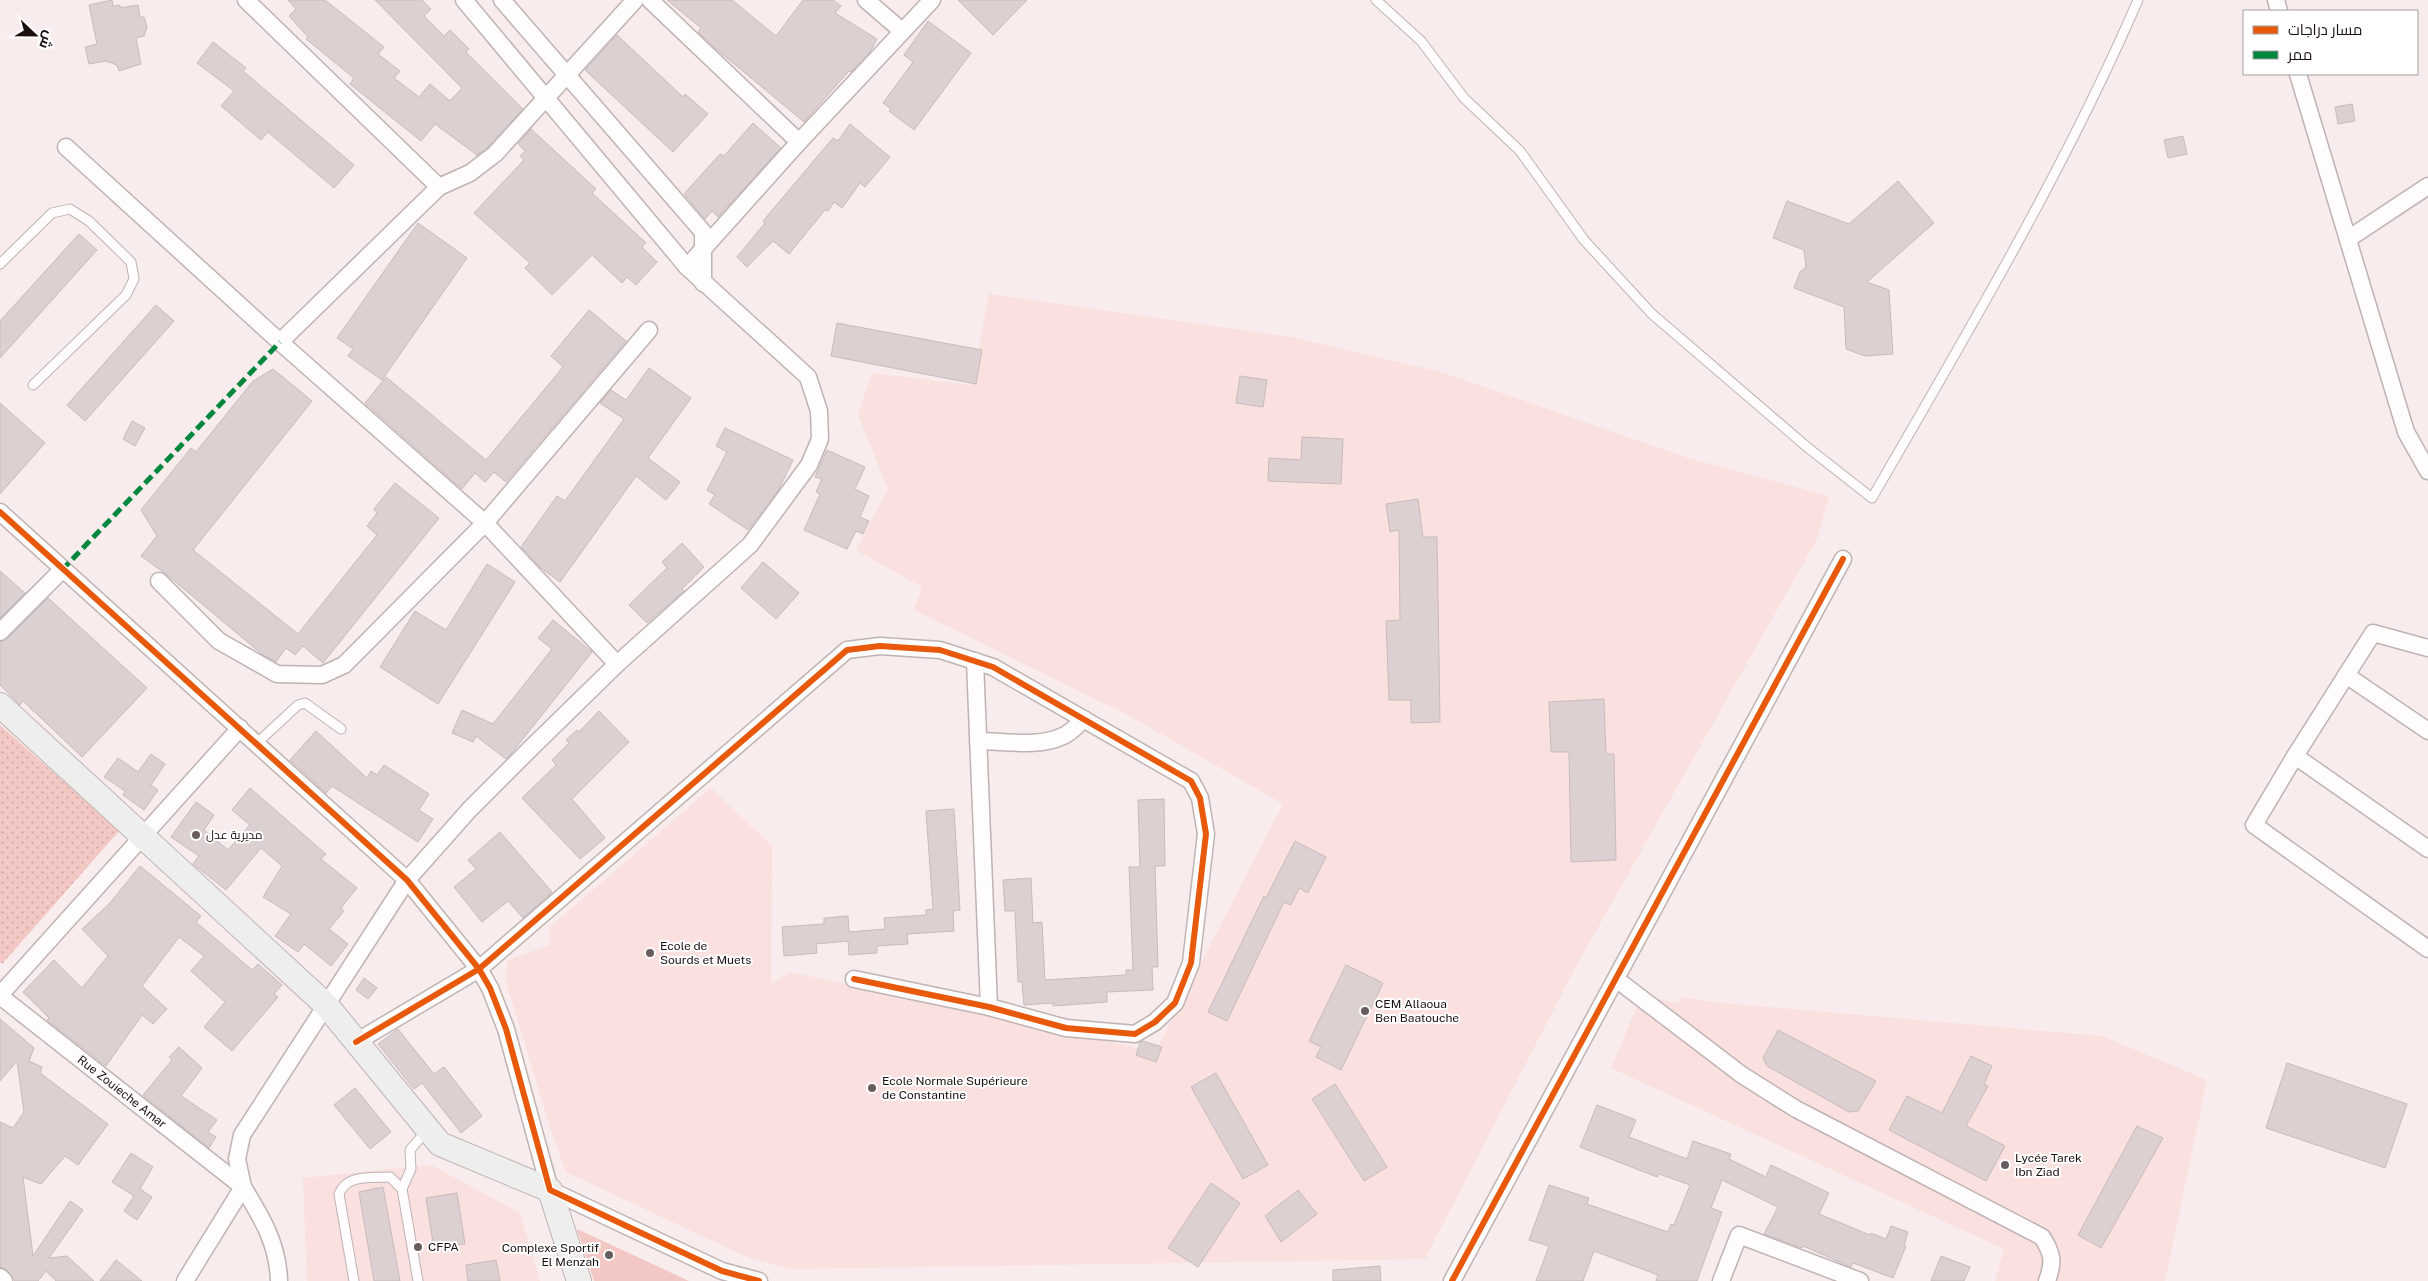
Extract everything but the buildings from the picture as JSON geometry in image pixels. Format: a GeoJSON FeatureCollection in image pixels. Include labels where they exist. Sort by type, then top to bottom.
{"type":"FeatureCollection","features":[{"type":"Feature","properties":{"kind":"main road"},"geometry":{"type":"LineString","coordinates":[[0,705],[327,1006],[440,1144],[550,1190],[579,1281]]}},
{"type":"Feature","properties":{"kind":"street"},"geometry":{"type":"LineString","coordinates":[[246,0],[439,188]]}},
{"type":"Feature","properties":{"kind":"street"},"geometry":{"type":"LineString","coordinates":[[279,1281],[279,1267],[268,1227],[243,1187],[237,1159],[242,1135],[407,880],[470,809],[617,664],[750,545],[809,465],[820,439],[819,411],[808,377],[687,267],[464,0]]}},
{"type":"Feature","properties":{"kind":"street"},"geometry":{"type":"LineString","coordinates":[[502,0],[703,232],[703,283]]}},
{"type":"Feature","properties":{"kind":"street"},"geometry":{"type":"LineString","coordinates":[[280,342],[439,188],[470,173],[495,154],[635,0]]}},
{"type":"Feature","properties":{"kind":"street"},"geometry":{"type":"LineString","coordinates":[[650,0],[799,142]]}},
{"type":"Feature","properties":{"kind":"street"},"geometry":{"type":"LineString","coordinates":[[866,0],[902,32]]}},
{"type":"Feature","properties":{"kind":"street"},"geometry":{"type":"LineString","coordinates":[[687,267],[799,142],[932,0]]}},
{"type":"Feature","properties":{"kind":"street"},"geometry":{"type":"LineString","coordinates":[[2298,75],[2406,432],[2428,471]]}},
{"type":"Feature","properties":{"kind":"street"},"geometry":{"type":"LineString","coordinates":[[66,147],[280,342],[485,523],[617,664]]}},
{"type":"Feature","properties":{"kind":"street"},"geometry":{"type":"LineString","coordinates":[[2348,239],[2428,186]]}},
{"type":"Feature","properties":{"kind":"street"},"geometry":{"type":"LineString","coordinates":[[159,581],[219,641],[277,674],[322,675],[344,665],[485,523],[649,330]]}},
{"type":"Feature","properties":{"kind":"street"},"geometry":{"type":"LineString","coordinates":[[0,512],[407,880],[479,969],[490,988],[506,1029],[550,1190],[722,1271],[759,1281]]}},
{"type":"Feature","properties":{"kind":"street"},"geometry":{"type":"LineString","coordinates":[[1452,1281],[1843,559]]}},
{"type":"Feature","properties":{"kind":"street"},"geometry":{"type":"LineString","coordinates":[[0,632],[62,570]]}},
{"type":"Feature","properties":{"kind":"street"},"geometry":{"type":"LineString","coordinates":[[2428,648],[2373,633],[2295,756],[2254,825],[2428,949]]}},
{"type":"Feature","properties":{"kind":"street"},"geometry":{"type":"LineString","coordinates":[[356,1042],[479,969],[847,650],[880,646],[932,650],[993,667],[1191,781],[1200,798],[1206,834],[1191,963],[1175,1003],[1155,1022],[1135,1034],[1066,1028],[989,1007],[854,979]]}},
{"type":"Feature","properties":{"kind":"street"},"geometry":{"type":"LineString","coordinates":[[975,661],[989,1007]]}},
{"type":"Feature","properties":{"kind":"street"},"geometry":{"type":"LineString","coordinates":[[2346,675],[2428,731]]}},
{"type":"Feature","properties":{"kind":"street"},"geometry":{"type":"LineString","coordinates":[[978,740],[1038,742],[1055,740],[1065,736],[1084,719]]}},
{"type":"Feature","properties":{"kind":"street"},"geometry":{"type":"LineString","coordinates":[[0,996],[240,728]]}},
{"type":"Feature","properties":{"kind":"street"},"geometry":{"type":"LineString","coordinates":[[2295,756],[2428,849]]}},
{"type":"Feature","properties":{"kind":"street"},"geometry":{"type":"LineString","coordinates":[[1616,979],[1742,1075],[1796,1109],[2042,1237],[2051,1251],[2050,1272],[2047,1281]]}},
{"type":"Feature","properties":{"kind":"street","name":"Rue Zouieche Amar"},"geometry":{"type":"LineString","coordinates":[[0,996],[243,1187]]}},
{"type":"Feature","properties":{"kind":"street"},"geometry":{"type":"LineString","coordinates":[[185,1281],[243,1187]]}},
{"type":"Feature","properties":{"kind":"street"},"geometry":{"type":"LineString","coordinates":[[1721,1281],[1739,1235],[1860,1281]]}},
{"type":"Feature","properties":{"kind":"street"},"geometry":{"type":"LineString","coordinates":[[0,1277],[4,1281]]}},
{"type":"Feature","properties":{"kind":"lane"},"geometry":{"type":"LineString","coordinates":[[1376,0],[1421,41],[1464,98],[1520,151],[1584,240],[1652,314],[1807,447],[1872,498],[1984,304],[2086,114],[2138,0]]}},
{"type":"Feature","properties":{"kind":"lane"},"geometry":{"type":"LineString","coordinates":[[0,264],[52,213],[70,209],[89,221],[131,262],[134,279],[126,295],[34,386]]}},
{"type":"Feature","properties":{"kind":"lane"},"geometry":{"type":"LineString","coordinates":[[257,743],[298,705],[306,703],[341,729]]}},
{"type":"Feature","properties":{"kind":"lane"},"geometry":{"type":"LineString","coordinates":[[418,1281],[402,1189],[411,1169],[410,1150],[428,1129]]}},
{"type":"Feature","properties":{"kind":"lane"},"geometry":{"type":"LineString","coordinates":[[354,1281],[339,1194],[342,1186],[351,1180],[390,1177],[402,1189]]}},
{"type":"Feature","properties":{"kind":"shaded area"},"geometry":{"type":"Polygon","coordinates":[[[989,294],[1291,337],[1441,372],[1688,458],[1829,496],[1817,539],[1574,970],[1425,1259],[789,1269],[747,1257],[566,1172],[549,1124],[505,978],[508,960],[550,945],[549,928],[711,788],[772,846],[771,984],[790,972],[1155,1052],[1283,804],[1130,716],[914,610],[922,587],[856,550],[888,489],[858,414],[872,373],[972,385],[989,294]]]}},
{"type":"Feature","properties":{"kind":"shaded area"},"geometry":{"type":"Polygon","coordinates":[[[0,725],[119,831],[2,964],[0,962],[0,725]]]}},
{"type":"Feature","properties":{"kind":"shaded area","name":"Lycée Tarek Ibn Ziad"},"geometry":{"type":"Polygon","coordinates":[[[1642,995],[1677,1003],[1682,997],[1711,1002],[2102,1036],[2207,1080],[2165,1281],[1995,1281],[2004,1249],[1611,1068],[1642,995]]]}},
{"type":"Feature","properties":{"kind":"shaded area","name":"CFPA"},"geometry":{"type":"Polygon","coordinates":[[[431,1165],[520,1213],[540,1281],[307,1281],[303,1178],[431,1165]]]}},
{"type":"Feature","properties":{"kind":"shaded area","name":"Complexe Sportif El Menzah"},"geometry":{"type":"Polygon","coordinates":[[[577,1229],[689,1281],[594,1281],[577,1229]]]}},
{"type":"Feature","properties":{"kind":"marked path"},"geometry":{"type":"LineString","coordinates":[[62,570],[280,342]]}},
{"type":"Feature","properties":{"kind":"cycle path"},"geometry":{"type":"LineString","coordinates":[[0,512],[407,880],[479,969],[490,988],[506,1029],[550,1190],[722,1271],[759,1281]]}},
{"type":"Feature","properties":{"kind":"cycle path"},"geometry":{"type":"LineString","coordinates":[[1452,1281],[1843,559]]}},
{"type":"Feature","properties":{"kind":"cycle path"},"geometry":{"type":"LineString","coordinates":[[356,1042],[479,969],[847,650],[880,646],[940,650],[993,667],[1191,781],[1200,798],[1206,834],[1191,963],[1175,1003],[1155,1022],[1135,1034],[1066,1028],[989,1007],[854,979]]}},
{"type":"Feature","properties":{"kind":"place","name":"مديرية عدل"},"geometry":{"type":"Point","coordinates":[196,835]}},
{"type":"Feature","properties":{"kind":"place","name":"Ecole de Sourds et Muets"},"geometry":{"type":"Point","coordinates":[650,953]}},
{"type":"Feature","properties":{"kind":"place","name":"CEM Allaoua Ben Baatouche"},"geometry":{"type":"Point","coordinates":[1365,1011]}},
{"type":"Feature","properties":{"kind":"place","name":"Ecole Normale Supérieure de Constantine"},"geometry":{"type":"Point","coordinates":[872,1088]}},
{"type":"Feature","properties":{"kind":"place","name":"Lycée Tarek Ibn Ziad"},"geometry":{"type":"Point","coordinates":[2005,1165]}},
{"type":"Feature","properties":{"kind":"place","name":"CFPA"},"geometry":{"type":"Point","coordinates":[418,1247]}},
{"type":"Feature","properties":{"kind":"place","name":"Complexe Sportif El Menzah"},"geometry":{"type":"Point","coordinates":[609,1255]}}]}
